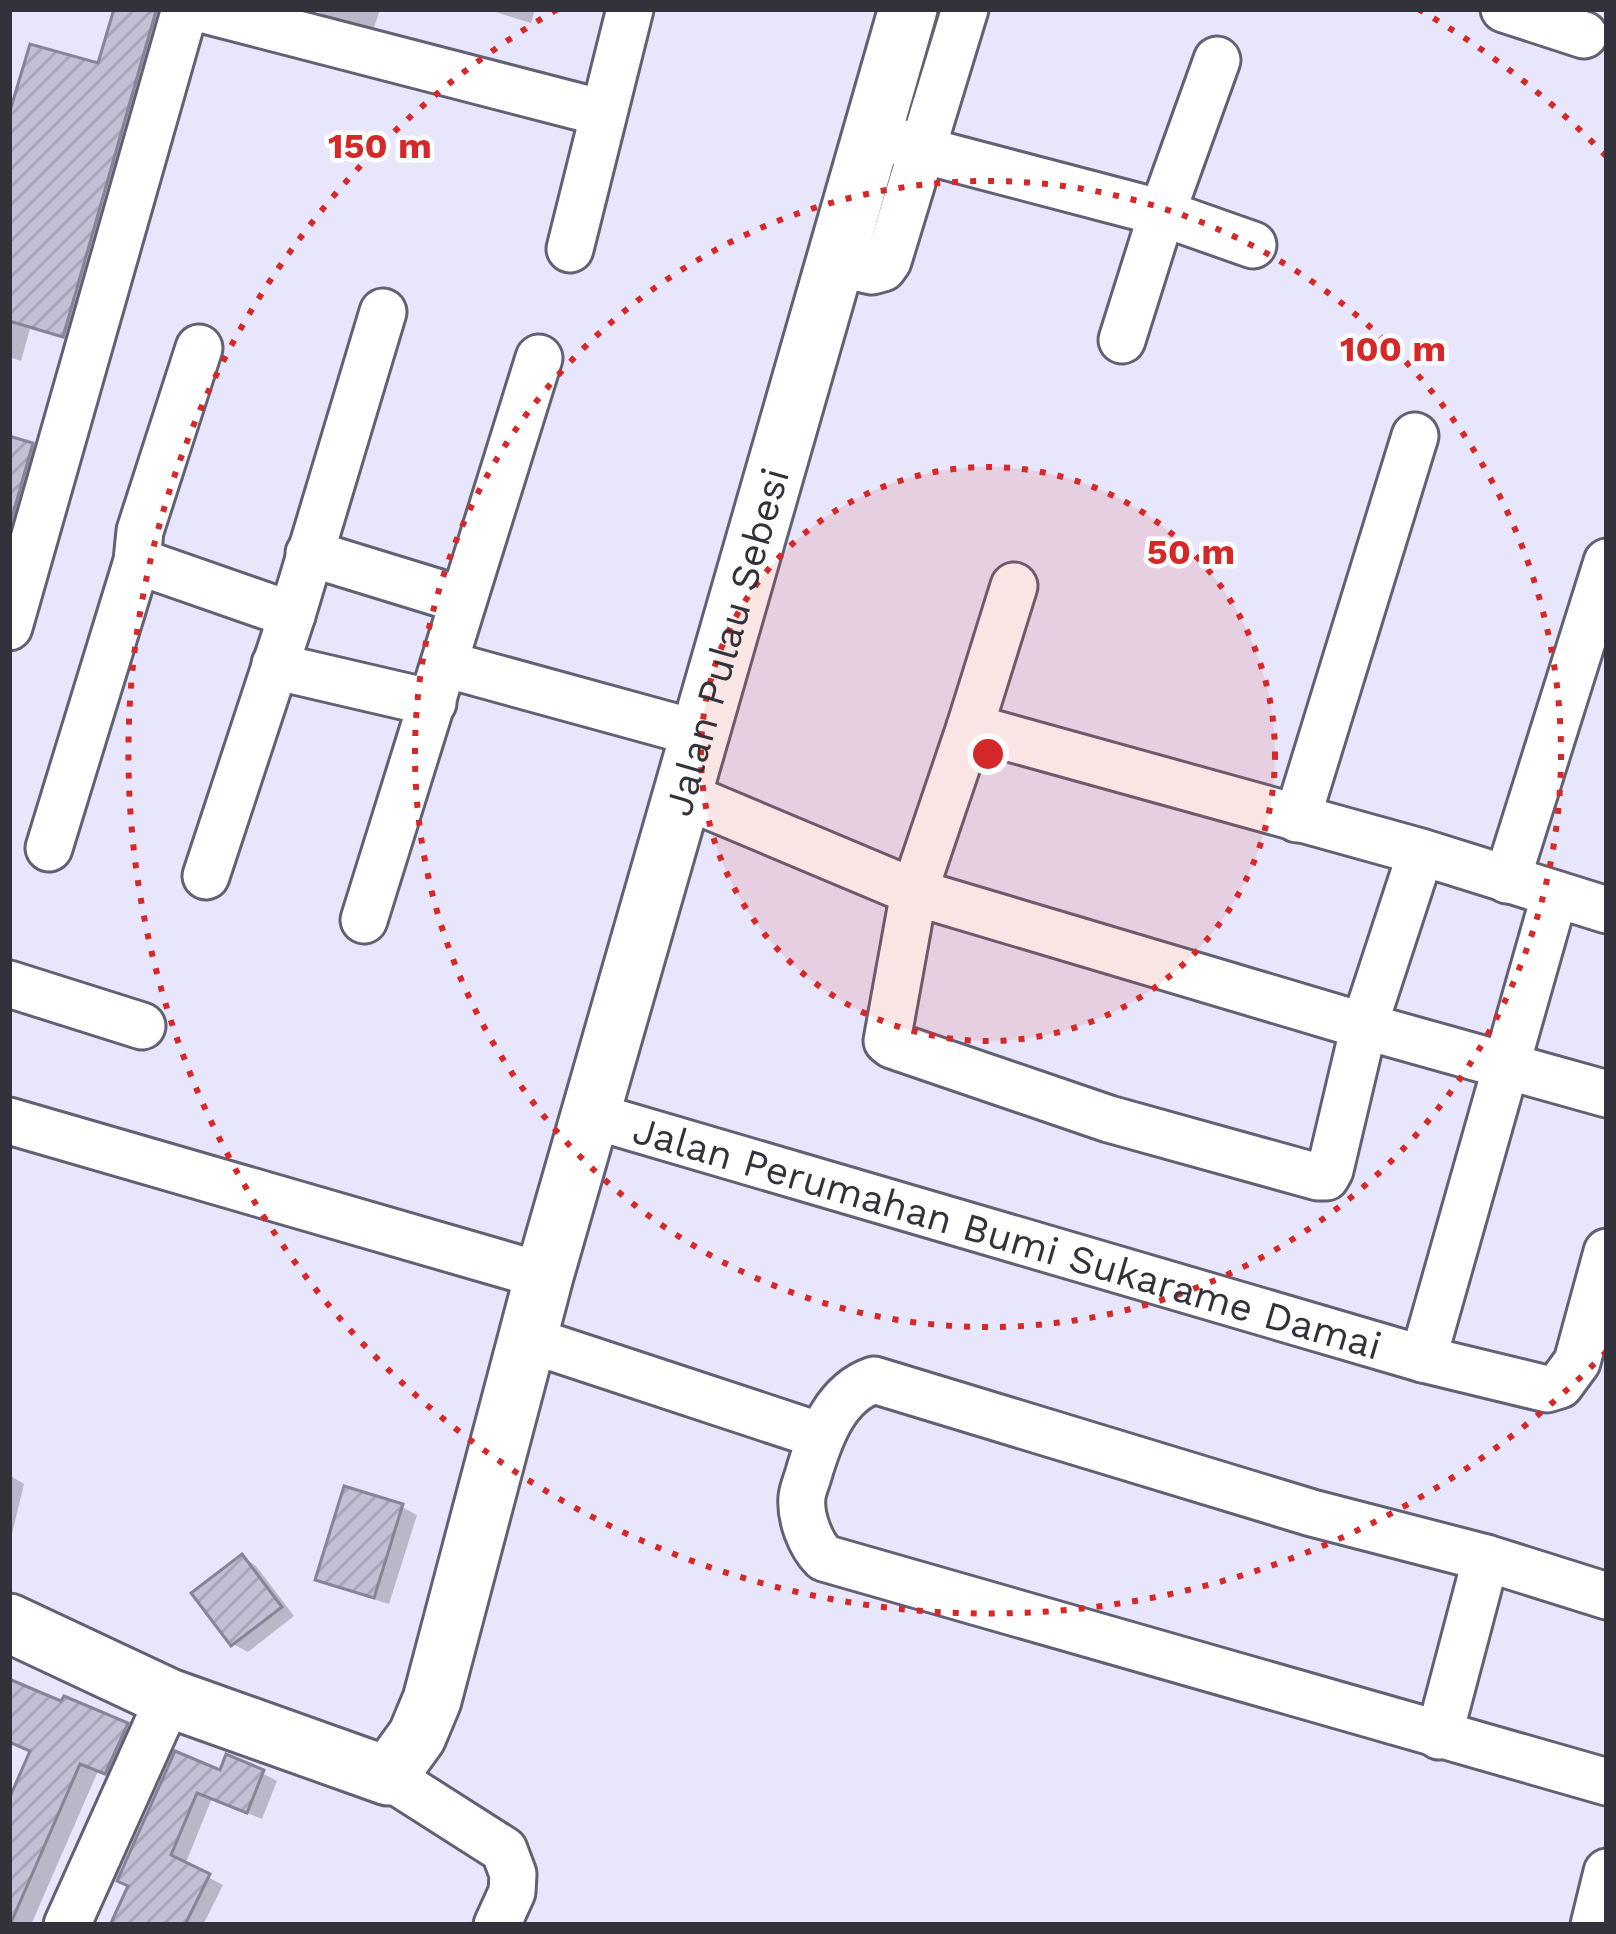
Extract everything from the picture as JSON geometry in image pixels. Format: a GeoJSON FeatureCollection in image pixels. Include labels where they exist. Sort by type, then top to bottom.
{"type":"FeatureCollection","features":[{"type":"Feature","properties":{"kind":"street"},"geometry":{"type":"LineString","coordinates":[[9,627],[185,9]]}},
{"type":"Feature","properties":{"kind":"street"},"geometry":{"type":"LineString","coordinates":[[201,9],[602,113]]}},
{"type":"Feature","properties":{"kind":"street"},"geometry":{"type":"LineString","coordinates":[[570,249],[631,9]]}},
{"type":"Feature","properties":{"kind":"street","name":"Jalan Pulau Sebesi"},"geometry":{"type":"LineString","coordinates":[[388,1776],[425,1720],[544,1276],[836,263],[897,142],[908,9]]}},
{"type":"Feature","properties":{"kind":"street"},"geometry":{"type":"LineString","coordinates":[[965,9],[897,142],[1162,213],[1252,245]]}},
{"type":"Feature","properties":{"kind":"street"},"geometry":{"type":"LineString","coordinates":[[1504,9],[1585,35]]}},
{"type":"Feature","properties":{"kind":"street"},"geometry":{"type":"LineString","coordinates":[[1122,340],[1217,60]]}},
{"type":"Feature","properties":{"kind":"street"},"geometry":{"type":"LineString","coordinates":[[206,876],[292,616],[383,312]]}},
{"type":"Feature","properties":{"kind":"street"},"geometry":{"type":"LineString","coordinates":[[49,848],[137,561],[140,531],[199,348]]}},
{"type":"Feature","properties":{"kind":"street"},"geometry":{"type":"LineString","coordinates":[[364,920],[539,358]]}},
{"type":"Feature","properties":{"kind":"street"},"geometry":{"type":"LineString","coordinates":[[1297,819],[1415,436]]}},
{"type":"Feature","properties":{"kind":"street"},"geometry":{"type":"LineString","coordinates":[[310,553],[462,600]]}},
{"type":"Feature","properties":{"kind":"street"},"geometry":{"type":"LineString","coordinates":[[137,561],[292,616]]}},
{"type":"Feature","properties":{"kind":"street"},"geometry":{"type":"LineString","coordinates":[[1507,880],[1607,562]]}},
{"type":"Feature","properties":{"kind":"street"},"geometry":{"type":"LineString","coordinates":[[1014,586],[914,892],[886,1041],[1109,1119],[1326,1177],[1364,1026],[1421,852]]}},
{"type":"Feature","properties":{"kind":"street"},"geometry":{"type":"LineString","coordinates":[[275,664],[291,670],[439,683],[700,734]]}},
{"type":"Feature","properties":{"kind":"street"},"geometry":{"type":"LineString","coordinates":[[970,727],[1421,852],[1607,910]]}},
{"type":"Feature","properties":{"kind":"street"},"geometry":{"type":"LineString","coordinates":[[681,794],[914,892],[1607,1094]]}},
{"type":"Feature","properties":{"kind":"street","name":"Jalan Perumahan Bumi Sukarame Damai"},"geometry":{"type":"LineString","coordinates":[[1423,1359],[1556,893]]}},
{"type":"Feature","properties":{"kind":"street"},"geometry":{"type":"LineString","coordinates":[[9,984],[142,1026]]}},
{"type":"Feature","properties":{"kind":"street","name":"Jalan Perumahan Bumi Sukarame Damai"},"geometry":{"type":"LineString","coordinates":[[590,1115],[1423,1359],[1547,1389],[1560,1385],[1577,1362],[1607,1252]]}},
{"type":"Feature","properties":{"kind":"street"},"geometry":{"type":"LineString","coordinates":[[9,1121],[544,1276]]}},
{"type":"Feature","properties":{"kind":"street"},"geometry":{"type":"LineString","coordinates":[[527,1339],[821,1436]]}},
{"type":"Feature","properties":{"kind":"street"},"geometry":{"type":"LineString","coordinates":[[1607,1596],[1486,1558],[1312,1514],[874,1380],[858,1385],[845,1397],[821,1436],[801,1499],[813,1546],[824,1558],[1607,1782]]}},
{"type":"Feature","properties":{"kind":"street"},"geometry":{"type":"LineString","coordinates":[[1438,1736],[1486,1558]]}},
{"type":"Feature","properties":{"kind":"street"},"geometry":{"type":"LineString","coordinates":[[9,1623],[169,1698],[388,1776],[504,1850],[513,1883],[497,1925]]}},
{"type":"Feature","properties":{"kind":"street"},"geometry":{"type":"LineString","coordinates":[[67,1925],[169,1698]]}},
{"type":"Feature","properties":{"kind":"street"},"geometry":{"type":"LineString","coordinates":[[1594,1925],[1607,1872]]}},
{"type":"Feature","properties":{"kind":"building"},"geometry":{"type":"Polygon","coordinates":[[[114,9],[156,11],[63,337],[9,321],[9,114],[30,44],[98,63],[114,9]]]}},
{"type":"Feature","properties":{"kind":"building"},"geometry":{"type":"Polygon","coordinates":[[[9,436],[33,443],[9,528],[9,436]]]}},
{"type":"Feature","properties":{"kind":"building"},"geometry":{"type":"Polygon","coordinates":[[[344,1486],[403,1504],[374,1598],[315,1580],[344,1486]]]}},
{"type":"Feature","properties":{"kind":"building"},"geometry":{"type":"Polygon","coordinates":[[[242,1554],[282,1607],[231,1646],[191,1593],[242,1554]]]}},
{"type":"Feature","properties":{"kind":"building"},"geometry":{"type":"Polygon","coordinates":[[[9,1679],[128,1723],[105,1774],[80,1764],[10,1925],[9,1799],[30,1751],[9,1742],[9,1679]]]}},
{"type":"Feature","properties":{"kind":"building"},"geometry":{"type":"Polygon","coordinates":[[[175,1751],[220,1770],[226,1754],[264,1770],[247,1813],[197,1793],[171,1855],[210,1874],[185,1925],[110,1925],[128,1886],[117,1881],[175,1751]]]}}]}
